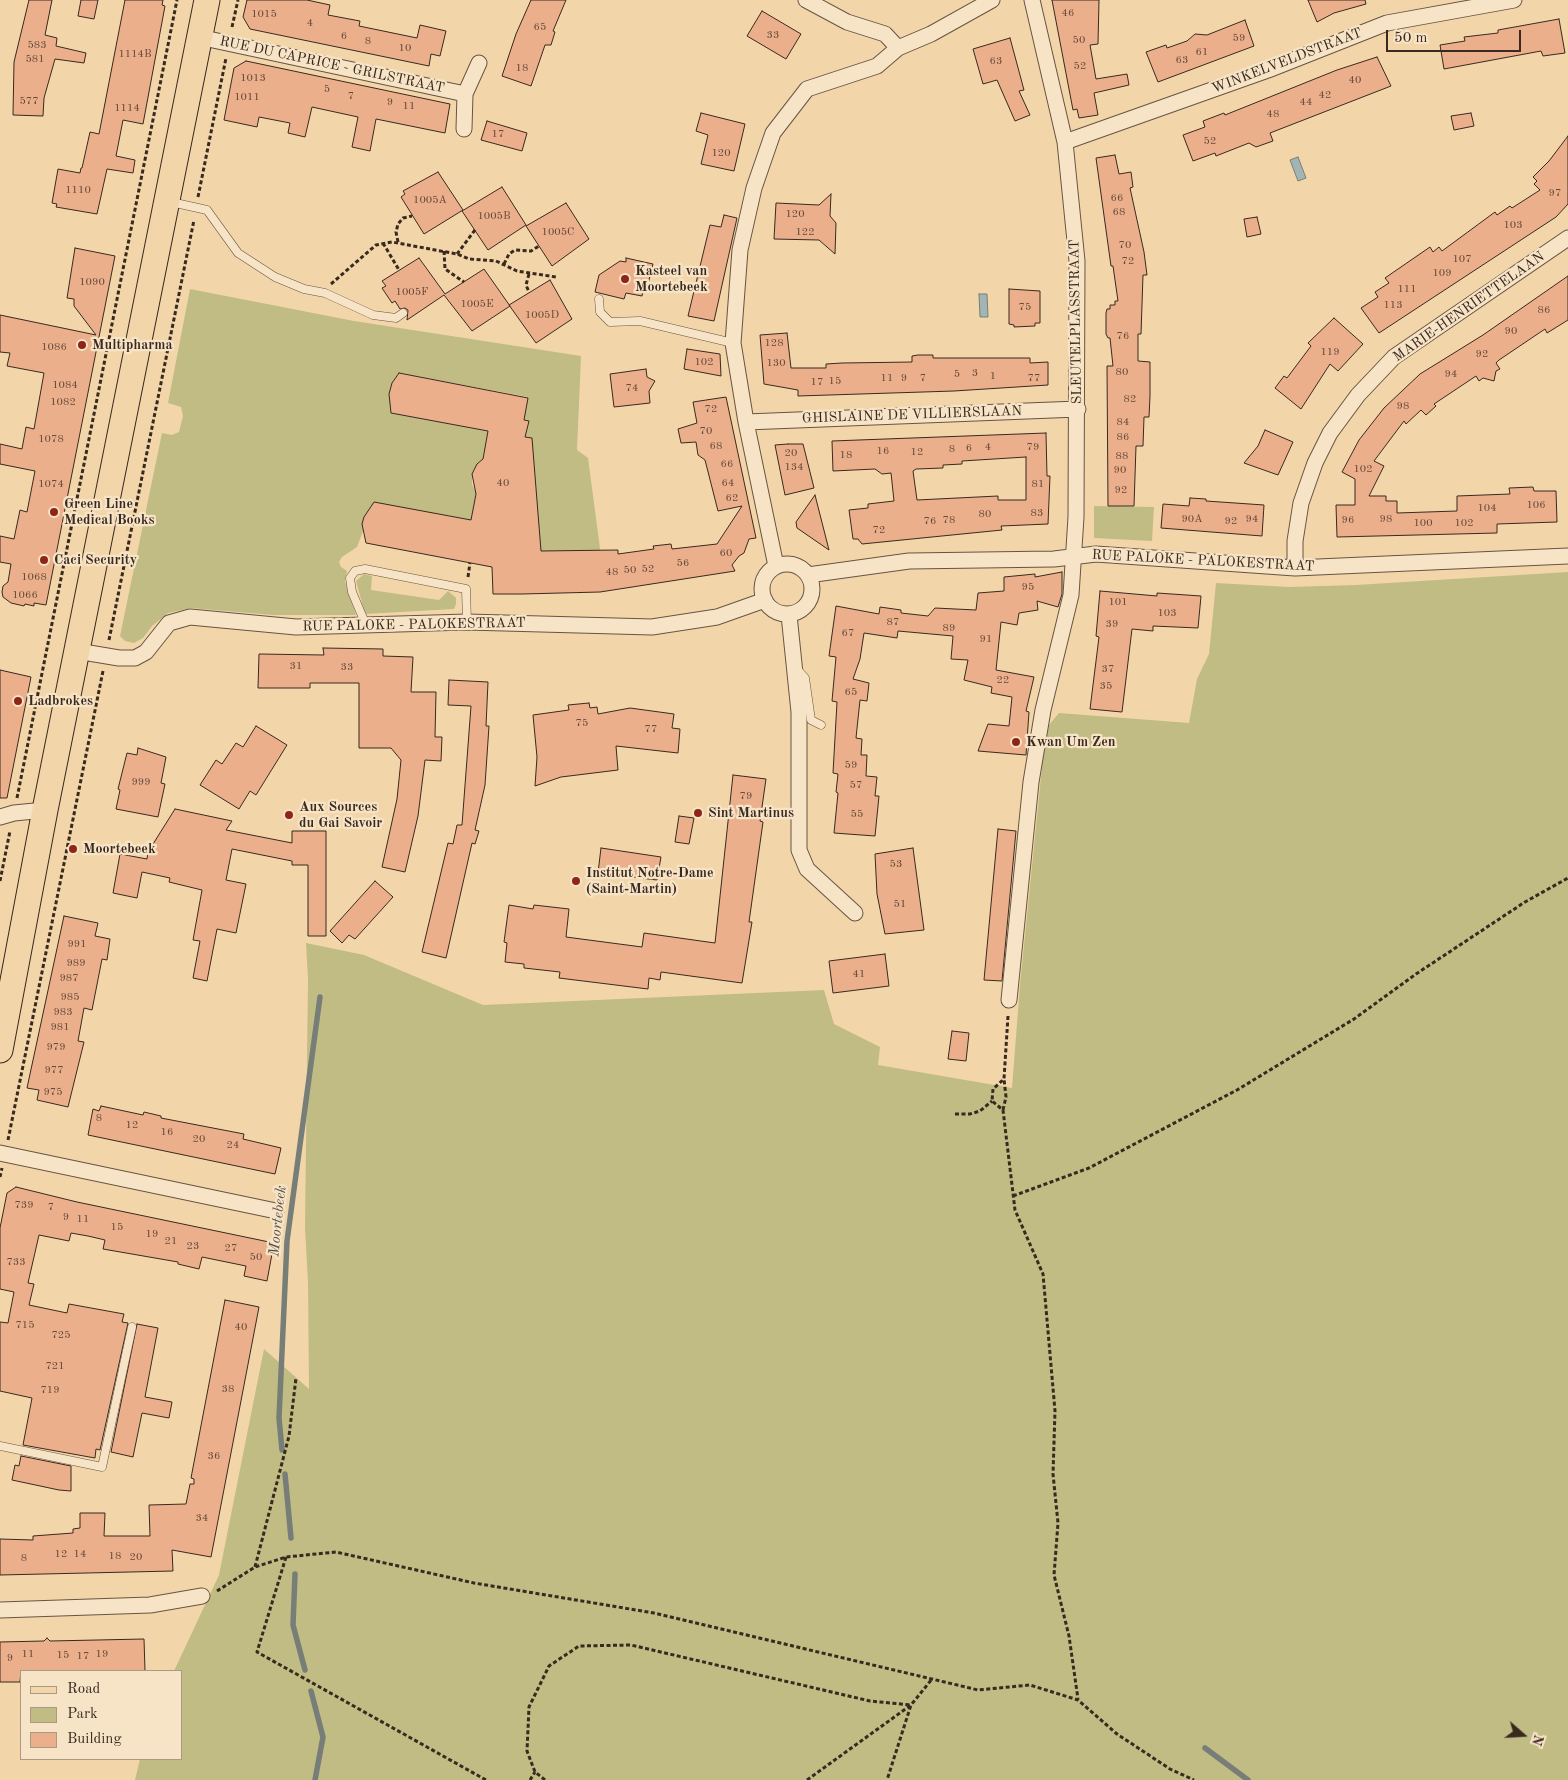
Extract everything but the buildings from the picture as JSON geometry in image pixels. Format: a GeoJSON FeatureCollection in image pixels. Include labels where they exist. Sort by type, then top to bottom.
{"type":"FeatureCollection","features":[{"type":"Feature","properties":{"kind":"main road"},"geometry":{"type":"LineString","coordinates":[[1,1036],[207,0]]}},
{"type":"Feature","properties":{"kind":"street"},"geometry":{"type":"LineString","coordinates":[[806,0],[847,22],[885,34],[898,48]]}},
{"type":"Feature","properties":{"kind":"street"},"geometry":{"type":"LineString","coordinates":[[776,566],[746,422],[733,343],[740,250],[754,188],[773,133],[807,89],[877,66],[898,48],[931,34],[992,0]]}},
{"type":"Feature","properties":{"kind":"street","name":"SLEUTELPLASSTRAAT"},"geometry":{"type":"LineString","coordinates":[[1009,1000],[1032,782],[1043,710],[1071,595],[1074,558],[1078,409],[1078,261],[1065,142],[1032,0]]}},
{"type":"Feature","properties":{"kind":"street","name":"WINKELVELDSTRAAT"},"geometry":{"type":"LineString","coordinates":[[1065,142],[1268,70],[1387,23],[1514,0]]}},
{"type":"Feature","properties":{"kind":"street","name":"RUE DU CAPRICE - GRILSTRAAT"},"geometry":{"type":"LineString","coordinates":[[199,37],[466,94]]}},
{"type":"Feature","properties":{"kind":"street"},"geometry":{"type":"LineString","coordinates":[[464,129],[466,94],[479,64]]}},
{"type":"Feature","properties":{"kind":"street","name":"MARIE-HENRIETTELAAN"},"geometry":{"type":"LineString","coordinates":[[1295,568],[1295,542],[1302,504],[1315,463],[1330,433],[1358,395],[1394,357],[1568,238]]}},
{"type":"Feature","properties":{"kind":"street","name":"GHISLAINE DE VILLIERSLAAN"},"geometry":{"type":"LineString","coordinates":[[746,422],[1078,409]]}},
{"type":"Feature","properties":{"kind":"street","name":"RUE PALOKE - PALOKESTRAAT"},"geometry":{"type":"LineString","coordinates":[[808,574],[909,561],[1074,558],[1110,554],[1295,568],[1568,556]]}},
{"type":"Feature","properties":{"kind":"street"},"geometry":{"type":"LineString","coordinates":[[794,564],[808,574],[812,592],[810,600],[798,612],[789,614],[779,613],[770,608],[764,600],[762,593],[765,577],[776,566],[794,564]]}},
{"type":"Feature","properties":{"kind":"street","name":"RUE PALOKE - PALOKESTRAAT"},"geometry":{"type":"LineString","coordinates":[[77,651],[135,658],[146,652],[169,623],[190,617],[296,627],[467,622],[652,627],[717,617],[764,600]]}},
{"type":"Feature","properties":{"kind":"street"},"geometry":{"type":"LineString","coordinates":[[789,614],[799,712],[799,850],[807,869],[855,912]]}},
{"type":"Feature","properties":{"kind":"street"},"geometry":{"type":"LineString","coordinates":[[7,815],[45,810]]}},
{"type":"Feature","properties":{"kind":"street"},"geometry":{"type":"LineString","coordinates":[[2,1153],[276,1211]]}},
{"type":"Feature","properties":{"kind":"street"},"geometry":{"type":"LineString","coordinates":[[0,1610],[150,1605],[202,1596]]}},
{"type":"Feature","properties":{"kind":"lane"},"geometry":{"type":"LineString","coordinates":[[167,201],[207,210],[238,253],[275,277],[304,289],[325,293],[373,315],[396,318],[403,314]]}},
{"type":"Feature","properties":{"kind":"lane"},"geometry":{"type":"LineString","coordinates":[[600,299],[600,312],[610,322],[640,321],[733,343]]}},
{"type":"Feature","properties":{"kind":"lane"},"geometry":{"type":"LineString","coordinates":[[366,625],[352,592],[350,578],[355,571],[365,569],[466,589],[467,622]]}},
{"type":"Feature","properties":{"kind":"lane"},"geometry":{"type":"LineString","coordinates":[[793,666],[805,678],[811,720],[821,725]]}},
{"type":"Feature","properties":{"kind":"lane"},"geometry":{"type":"LineString","coordinates":[[0,1446],[102,1468],[132,1326]]}},
{"type":"Feature","properties":{"kind":"path"},"geometry":{"type":"LineString","coordinates":[[0,881],[7,815],[177,0]]}},
{"type":"Feature","properties":{"kind":"path"},"geometry":{"type":"LineString","coordinates":[[0,1177],[2,1153],[106,656],[238,0]]}},
{"type":"Feature","properties":{"kind":"path"},"geometry":{"type":"LineString","coordinates":[[398,242],[396,232],[398,224],[403,218],[412,216]]}},
{"type":"Feature","properties":{"kind":"path"},"geometry":{"type":"LineString","coordinates":[[457,254],[475,230]]}},
{"type":"Feature","properties":{"kind":"path"},"geometry":{"type":"LineString","coordinates":[[325,293],[332,282],[376,245],[383,243],[398,242],[444,251],[469,259],[504,264],[517,271],[529,274],[556,277]]}},
{"type":"Feature","properties":{"kind":"path"},"geometry":{"type":"LineString","coordinates":[[383,243],[399,270]]}},
{"type":"Feature","properties":{"kind":"path"},"geometry":{"type":"LineString","coordinates":[[504,264],[509,254],[515,250],[531,251],[539,246]]}},
{"type":"Feature","properties":{"kind":"path"},"geometry":{"type":"LineString","coordinates":[[444,251],[445,269],[464,282]]}},
{"type":"Feature","properties":{"kind":"path"},"geometry":{"type":"LineString","coordinates":[[529,274],[526,285],[530,292]]}},
{"type":"Feature","properties":{"kind":"path"},"geometry":{"type":"LineString","coordinates":[[1013,1196],[1089,1168],[1237,1090],[1354,1019],[1462,943],[1525,902],[1568,878]]}},
{"type":"Feature","properties":{"kind":"path"},"geometry":{"type":"LineString","coordinates":[[1009,1000],[1004,1079],[1006,1097],[1002,1110],[1015,1210],[1043,1274],[1055,1411],[1053,1474],[1058,1523],[1054,1575],[1069,1636],[1078,1700]]}},
{"type":"Feature","properties":{"kind":"path"},"geometry":{"type":"LineString","coordinates":[[955,1114],[970,1114],[980,1111],[992,1101],[993,1089],[1004,1079]]}},
{"type":"Feature","properties":{"kind":"path"},"geometry":{"type":"LineString","coordinates":[[992,1101],[1002,1110]]}},
{"type":"Feature","properties":{"kind":"path"},"geometry":{"type":"LineString","coordinates":[[255,1567],[288,1436],[296,1378]]}},
{"type":"Feature","properties":{"kind":"path"},"geometry":{"type":"LineString","coordinates":[[202,1596],[222,1589],[255,1567],[286,1557],[336,1552],[474,1583],[654,1613],[978,1690],[1030,1684],[1078,1700],[1118,1734],[1170,1769],[1194,1780]]}},
{"type":"Feature","properties":{"kind":"path"},"geometry":{"type":"LineString","coordinates":[[286,1557],[257,1652],[486,1780]]}},
{"type":"Feature","properties":{"kind":"path"},"geometry":{"type":"LineString","coordinates":[[545,1780],[536,1772],[527,1750],[529,1707],[549,1666],[579,1646],[631,1645],[870,1701],[911,1704]]}},
{"type":"Feature","properties":{"kind":"path"},"geometry":{"type":"LineString","coordinates":[[808,1780],[911,1704],[932,1679]]}},
{"type":"Feature","properties":{"kind":"path"},"geometry":{"type":"LineString","coordinates":[[887,1780],[911,1704]]}},
{"type":"Feature","properties":{"kind":"path"},"geometry":{"type":"LineString","coordinates":[[530,1780],[536,1772]]}},
{"type":"Feature","properties":{"kind":"green space"},"geometry":{"type":"Polygon","coordinates":[[[190,289],[354,321],[581,356],[577,450],[588,458],[601,556],[521,552],[532,438],[525,437],[528,421],[522,419],[528,397],[399,373],[392,383],[389,394],[392,413],[488,431],[483,459],[477,464],[472,474],[472,484],[476,493],[471,520],[374,503],[364,517],[363,531],[357,547],[342,557],[339,562],[341,567],[347,571],[345,581],[356,615],[273,615],[191,608],[168,613],[152,626],[143,638],[134,643],[125,641],[120,636],[162,433],[172,435],[179,432],[183,416],[181,407],[168,403],[190,289]]]}},
{"type":"Feature","properties":{"kind":"green space"},"geometry":{"type":"Polygon","coordinates":[[[1094,506],[1154,507],[1152,541],[1094,538],[1094,506]]]}},
{"type":"Feature","properties":{"kind":"green space"},"geometry":{"type":"Polygon","coordinates":[[[1568,572],[1568,1780],[135,1780],[140,1760],[182,1760],[182,1670],[174,1670],[219,1575],[264,1349],[309,1389],[308,1282],[305,1228],[308,979],[306,943],[364,955],[483,1005],[824,990],[834,1024],[880,1047],[878,1065],[1012,1088],[1020,985],[1043,757],[1049,725],[1059,713],[1189,723],[1197,679],[1209,654],[1216,583],[1289,587],[1356,585],[1568,572]]]}},
{"type":"Feature","properties":{"kind":"green space"},"geometry":{"type":"Polygon","coordinates":[[[364,574],[372,576],[371,590],[439,600],[448,591],[456,598],[456,604],[454,609],[365,614],[356,581],[364,574]]]}},
{"type":"Feature","properties":{"kind":"shaded area"},"geometry":{"type":"Polygon","coordinates":[[[1298,157],[1306,178],[1298,181],[1290,160],[1298,157]]]}},
{"type":"Feature","properties":{"kind":"shaded area"},"geometry":{"type":"Polygon","coordinates":[[[979,294],[987,294],[988,317],[980,317],[979,294]]]}},
{"type":"Feature","properties":{"kind":"waterway","name":"Moortebeek"},"geometry":{"type":"LineString","coordinates":[[282,1450],[279,1418],[287,1241],[320,997]]}},
{"type":"Feature","properties":{"kind":"waterway","name":"Moortebeek"},"geometry":{"type":"LineString","coordinates":[[285,1474],[291,1538]]}},
{"type":"Feature","properties":{"kind":"waterway"},"geometry":{"type":"LineString","coordinates":[[295,1574],[293,1625],[305,1670]]}},
{"type":"Feature","properties":{"kind":"waterway"},"geometry":{"type":"LineString","coordinates":[[311,1691],[323,1737],[315,1780]]}},
{"type":"Feature","properties":{"kind":"waterway"},"geometry":{"type":"LineString","coordinates":[[1205,1748],[1248,1780]]}},
{"type":"Feature","properties":{"kind":"place","name":"Kasteel van Moortebeek"},"geometry":{"type":"Point","coordinates":[625,279]}},
{"type":"Feature","properties":{"kind":"place","name":"Multipharma"},"geometry":{"type":"Point","coordinates":[82,345]}},
{"type":"Feature","properties":{"kind":"place","name":"Green Line Medical Books"},"geometry":{"type":"Point","coordinates":[54,512]}},
{"type":"Feature","properties":{"kind":"place","name":"Caci Security"},"geometry":{"type":"Point","coordinates":[44,560]}},
{"type":"Feature","properties":{"kind":"place","name":"Ladbrokes"},"geometry":{"type":"Point","coordinates":[18,701]}},
{"type":"Feature","properties":{"kind":"place","name":"Kwan Um Zen"},"geometry":{"type":"Point","coordinates":[1016,742]}},
{"type":"Feature","properties":{"kind":"place","name":"Sint Martinus"},"geometry":{"type":"Point","coordinates":[698,813]}},
{"type":"Feature","properties":{"kind":"place","name":"Aux Sources du Gai Savoir"},"geometry":{"type":"Point","coordinates":[289,815]}},
{"type":"Feature","properties":{"kind":"place","name":"Moortebeek"},"geometry":{"type":"Point","coordinates":[73,849]}},
{"type":"Feature","properties":{"kind":"place","name":"Institut Notre-Dame (Saint-Martin)"},"geometry":{"type":"Point","coordinates":[576,881]}}]}
